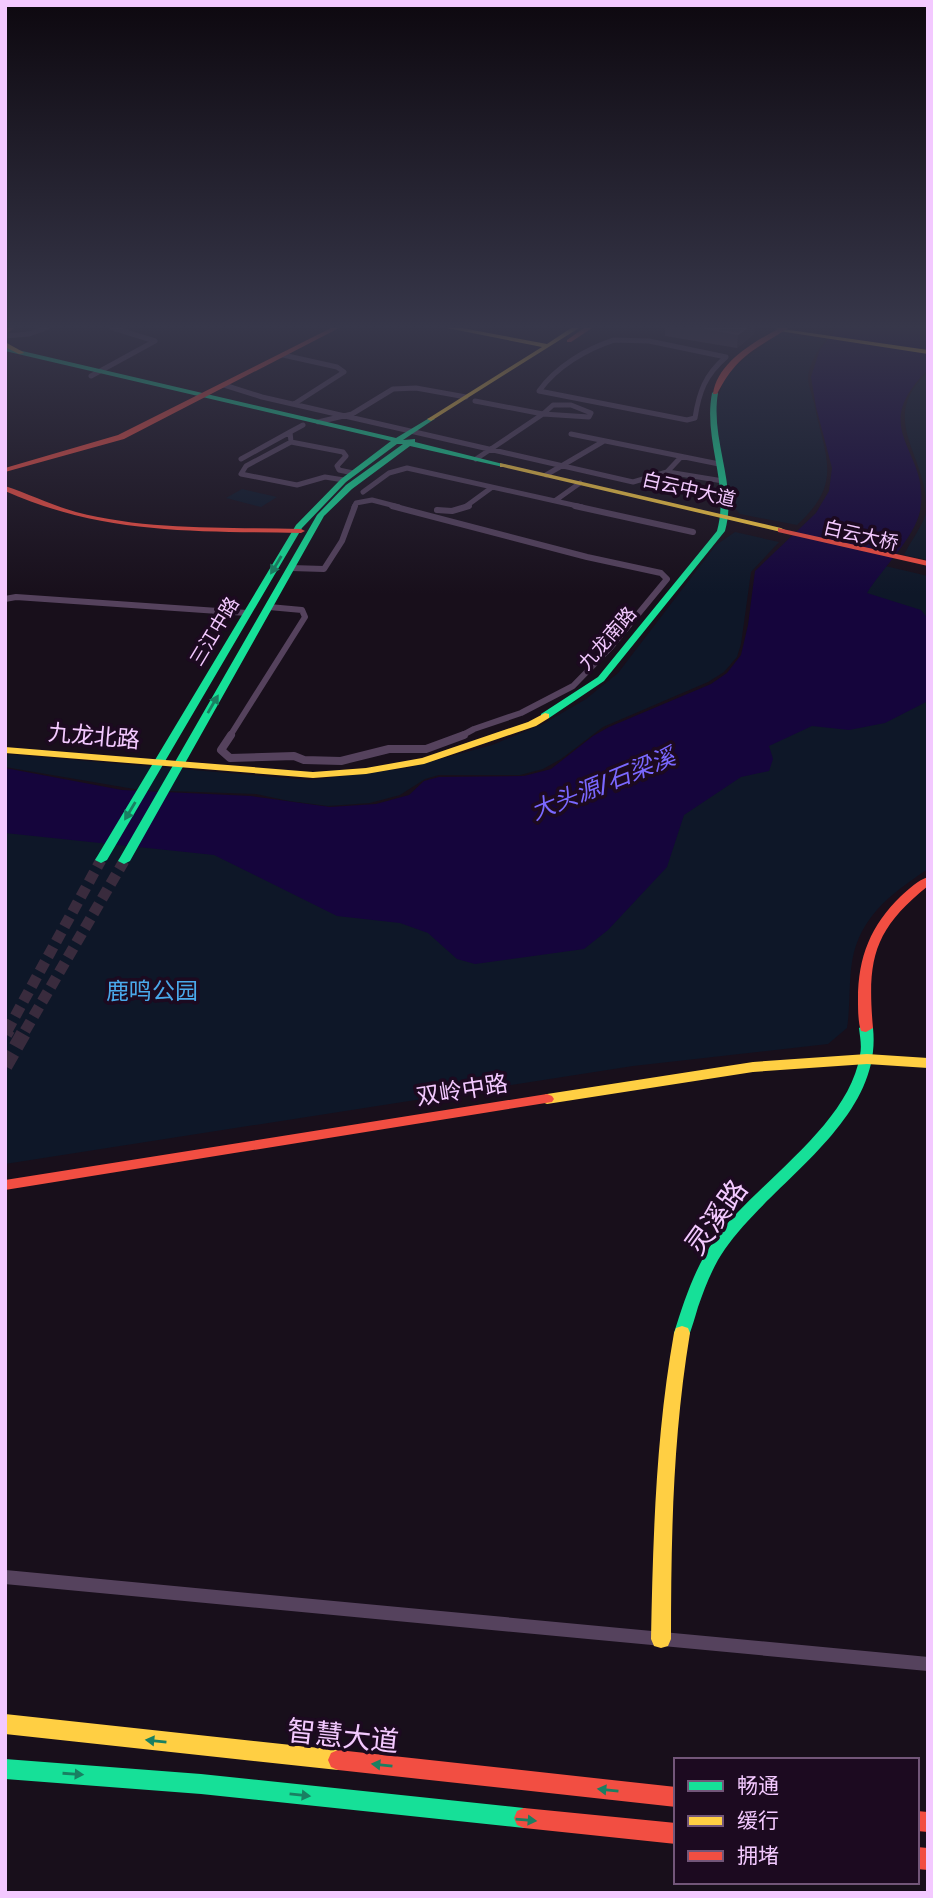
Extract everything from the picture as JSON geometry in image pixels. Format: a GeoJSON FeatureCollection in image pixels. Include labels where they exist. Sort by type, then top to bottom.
{"type":"FeatureCollection","features":[{"type":"Feature","properties":{"kind":"main road"},"geometry":{"type":"LineString","coordinates":[[5,470],[50,459],[121,436],[160,417]]}},
{"type":"Feature","properties":{"kind":"main road","name":"白云中大道"},"geometry":{"type":"LineString","coordinates":[[302,417],[576,486],[788,535]]}},
{"type":"Feature","properties":{"kind":"main road","name":"白云中大道"},"geometry":{"type":"LineString","coordinates":[[303,417],[546,475],[576,486]]}},
{"type":"Feature","properties":{"kind":"main road","name":"三江中路"},"geometry":{"type":"LineString","coordinates":[[101,860],[296,531],[324,496],[443,417]]}},
{"type":"Feature","properties":{"kind":"main road"},"geometry":{"type":"LineString","coordinates":[[712,417],[723,481],[725,520]]}},
{"type":"Feature","properties":{"kind":"main road","name":"三江中路"},"geometry":{"type":"LineString","coordinates":[[124,861],[321,515],[348,481]]}},
{"type":"Feature","properties":{"kind":"main road"},"geometry":{"type":"LineString","coordinates":[[5,488],[50,508],[123,523],[311,532]]}},
{"type":"Feature","properties":{"kind":"main road","name":"九龙南路"},"geometry":{"type":"LineString","coordinates":[[179,763],[313,775],[366,771],[424,761],[531,724],[574,699],[601,679],[725,520]]}},
{"type":"Feature","properties":{"kind":"main road","name":"白云大桥"},"geometry":{"type":"LineString","coordinates":[[788,535],[928,564]]}},
{"type":"Feature","properties":{"kind":"main road","name":"白云大桥"},"geometry":{"type":"LineString","coordinates":[[788,535],[928,570]]}},
{"type":"Feature","properties":{"kind":"main road","name":"九龙北路"},"geometry":{"type":"LineString","coordinates":[[5,750],[179,763]]}},
{"type":"Feature","properties":{"kind":"main road"},"geometry":{"type":"LineString","coordinates":[[867,1059],[864,969],[871,941],[881,920],[895,904],[928,880]]}},
{"type":"Feature","properties":{"kind":"main road","name":"双岭中路"},"geometry":{"type":"LineString","coordinates":[[5,1185],[669,1078],[765,1065],[867,1059],[928,1063]]}},
{"type":"Feature","properties":{"kind":"main road","name":"灵溪路"},"geometry":{"type":"LineString","coordinates":[[661,1639],[669,1409],[676,1364],[690,1311],[718,1247],[752,1204],[830,1125],[867,1059]]}},
{"type":"Feature","properties":{"kind":"main road","name":"智慧大道"},"geometry":{"type":"LineString","coordinates":[[5,1724],[674,1797]]}},
{"type":"Feature","properties":{"kind":"main road"},"geometry":{"type":"LineString","coordinates":[[5,1769],[201,1784],[674,1834]]}},
{"type":"Feature","properties":{"kind":"street"},"geometry":{"type":"LineString","coordinates":[[291,442],[290,432],[296,417]]}},
{"type":"Feature","properties":{"kind":"street"},"geometry":{"type":"LineString","coordinates":[[318,422],[340,417]]}},
{"type":"Feature","properties":{"kind":"street"},"geometry":{"type":"LineString","coordinates":[[350,417],[404,441],[490,450],[633,482],[668,472],[679,464],[681,457]]}},
{"type":"Feature","properties":{"kind":"street"},"geometry":{"type":"LineString","coordinates":[[476,459],[539,417]]}},
{"type":"Feature","properties":{"kind":"street"},"geometry":{"type":"LineString","coordinates":[[670,417],[687,420],[695,417]]}},
{"type":"Feature","properties":{"kind":"street"},"geometry":{"type":"LineString","coordinates":[[241,459],[290,432]]}},
{"type":"Feature","properties":{"kind":"street"},"geometry":{"type":"LineString","coordinates":[[571,434],[719,464]]}},
{"type":"Feature","properties":{"kind":"street"},"geometry":{"type":"LineString","coordinates":[[546,475],[604,441]]}},
{"type":"Feature","properties":{"kind":"street"},"geometry":{"type":"LineString","coordinates":[[348,481],[325,477],[298,485],[241,474],[246,466],[291,442],[343,452],[346,456],[337,466],[348,481],[363,492],[449,513],[466,507],[491,488]]}},
{"type":"Feature","properties":{"kind":"street"},"geometry":{"type":"LineString","coordinates":[[363,492],[382,477],[403,467],[693,532]]}},
{"type":"Feature","properties":{"kind":"street"},"geometry":{"type":"LineString","coordinates":[[668,472],[723,481]]}},
{"type":"Feature","properties":{"kind":"street"},"geometry":{"type":"LineString","coordinates":[[556,500],[576,486]]}},
{"type":"Feature","properties":{"kind":"street"},"geometry":{"type":"LineString","coordinates":[[269,607],[302,610],[305,617],[222,750],[230,758],[251,760],[294,756],[304,760],[341,761],[389,749],[404,751],[453,741],[474,729],[521,713],[573,686],[610,648],[667,579],[666,575],[372,500],[356,503],[342,541],[324,569],[291,568]]}},
{"type":"Feature","properties":{"kind":"street"},"geometry":{"type":"LineString","coordinates":[[5,599],[16,597],[247,613]]}},
{"type":"Feature","properties":{"kind":"street"},"geometry":{"type":"LineString","coordinates":[[638,612],[653,615]]}},
{"type":"Feature","properties":{"kind":"street"},"geometry":{"type":"LineString","coordinates":[[5,1577],[928,1664]]}},
{"type":"Feature","properties":{"kind":"green space"},"geometry":{"type":"Polygon","coordinates":[[[716,417],[817,417],[827,468],[821,496],[812,510],[797,525],[740,514],[732,505],[716,433],[716,417]]]}},
{"type":"Feature","properties":{"kind":"green space"},"geometry":{"type":"Polygon","coordinates":[[[905,417],[928,417],[928,560],[904,555],[926,512],[921,474],[905,417]]]}},
{"type":"Feature","properties":{"kind":"green space"},"geometry":{"type":"Polygon","coordinates":[[[242,489],[277,497],[261,507],[226,498],[242,489]]]}},
{"type":"Feature","properties":{"kind":"green space"},"geometry":{"type":"Polygon","coordinates":[[[735,532],[779,542],[751,572],[737,657],[724,672],[708,682],[603,727],[561,759],[543,769],[520,775],[439,775],[425,779],[400,795],[370,803],[328,806],[256,794],[140,790],[5,767],[5,754],[311,780],[407,768],[492,745],[543,724],[586,699],[618,673],[716,545],[735,532]]]}},
{"type":"Feature","properties":{"kind":"green space"},"geometry":{"type":"Polygon","coordinates":[[[881,565],[928,576],[928,623],[863,593],[881,565]]]}},
{"type":"Feature","properties":{"kind":"green space","name":"鹿鸣公园"},"geometry":{"type":"Polygon","coordinates":[[[928,687],[928,869],[893,894],[866,925],[852,961],[847,1028],[828,1044],[633,1066],[5,1164],[5,828],[678,814],[765,746],[810,723],[928,687]]]}},
{"type":"Feature","properties":{"kind":"water","name":"大头源/石梁溪"},"geometry":{"type":"Polygon","coordinates":[[[819,417],[902,417],[901,426],[921,490],[920,511],[912,532],[867,593],[921,610],[928,619],[928,701],[885,723],[849,730],[812,726],[769,746],[773,759],[769,771],[741,777],[684,815],[667,867],[608,930],[584,949],[475,964],[457,959],[428,933],[400,923],[337,916],[214,855],[5,833],[5,768],[122,790],[251,796],[330,807],[376,804],[409,795],[424,781],[439,777],[524,776],[551,769],[609,727],[711,684],[727,673],[741,655],[755,571],[816,513],[829,491],[832,468],[819,417]]]}},
{"type":"Feature","properties":{"kind":"tunnel"},"geometry":{"type":"LineString","coordinates":[[7,1031],[101,860]]}},
{"type":"Feature","properties":{"kind":"tunnel"},"geometry":{"type":"LineString","coordinates":[[25,1031],[124,861]]}},
{"type":"Feature","properties":{"kind":"tunnel"},"geometry":{"type":"LineString","coordinates":[[5,1034],[8,1029]]}},
{"type":"Feature","properties":{"kind":"tunnel"},"geometry":{"type":"LineString","coordinates":[[5,1066],[26,1029]]}},
{"type":"Feature","properties":{"kind":"traffic: fast"},"geometry":{"type":"LineString","coordinates":[[295,417],[503,465]]}},
{"type":"Feature","properties":{"kind":"traffic: fast"},"geometry":{"type":"LineString","coordinates":[[545,716],[601,679],[721,531],[726,499],[712,417]]}},
{"type":"Feature","properties":{"kind":"traffic: fast"},"geometry":{"type":"LineString","coordinates":[[101,860],[299,527],[328,495],[360,467],[431,419]]}},
{"type":"Feature","properties":{"kind":"traffic: fast"},"geometry":{"type":"LineString","coordinates":[[124,861],[321,515],[349,487],[412,441]]}},
{"type":"Feature","properties":{"kind":"traffic: fast"},"geometry":{"type":"LineString","coordinates":[[682,1333],[698,1287],[720,1244],[738,1221],[823,1136],[841,1113],[856,1087],[866,1060],[866,1028]]}},
{"type":"Feature","properties":{"kind":"traffic: fast"},"geometry":{"type":"LineString","coordinates":[[5,1769],[201,1784],[524,1818]]}},
{"type":"Feature","properties":{"kind":"traffic: slow"},"geometry":{"type":"LineString","coordinates":[[431,419],[435,417]]}},
{"type":"Feature","properties":{"kind":"traffic: slow"},"geometry":{"type":"LineString","coordinates":[[503,465],[781,530]]}},
{"type":"Feature","properties":{"kind":"traffic: slow"},"geometry":{"type":"LineString","coordinates":[[5,750],[313,775],[366,771],[424,761],[532,724],[545,716]]}},
{"type":"Feature","properties":{"kind":"traffic: slow"},"geometry":{"type":"LineString","coordinates":[[547,1099],[753,1067],[867,1059],[928,1063]]}},
{"type":"Feature","properties":{"kind":"traffic: slow"},"geometry":{"type":"LineString","coordinates":[[661,1639],[667,1447],[682,1333]]}},
{"type":"Feature","properties":{"kind":"traffic: slow"},"geometry":{"type":"LineString","coordinates":[[5,1724],[338,1760]]}},
{"type":"Feature","properties":{"kind":"traffic: jam"},"geometry":{"type":"LineString","coordinates":[[5,470],[121,437],[161,417]]}},
{"type":"Feature","properties":{"kind":"traffic: jam"},"geometry":{"type":"LineString","coordinates":[[5,488],[39,503],[112,521],[150,526],[301,531]]}},
{"type":"Feature","properties":{"kind":"traffic: jam"},"geometry":{"type":"LineString","coordinates":[[781,530],[928,564]]}},
{"type":"Feature","properties":{"kind":"traffic: jam"},"geometry":{"type":"LineString","coordinates":[[866,1028],[864,981],[872,943],[892,911],[928,880]]}},
{"type":"Feature","properties":{"kind":"traffic: jam"},"geometry":{"type":"LineString","coordinates":[[5,1185],[547,1099]]}},
{"type":"Feature","properties":{"kind":"traffic: jam"},"geometry":{"type":"LineString","coordinates":[[338,1760],[674,1797]]}},
{"type":"Feature","properties":{"kind":"traffic: jam"},"geometry":{"type":"LineString","coordinates":[[524,1818],[674,1834]]}},
{"type":"Feature","properties":{"kind":"traffic: jam"},"geometry":{"type":"LineString","coordinates":[[919,1821],[928,1822]]}},
{"type":"Feature","properties":{"kind":"traffic: jam"},"geometry":{"type":"LineString","coordinates":[[919,1858],[928,1859]]}}]}
